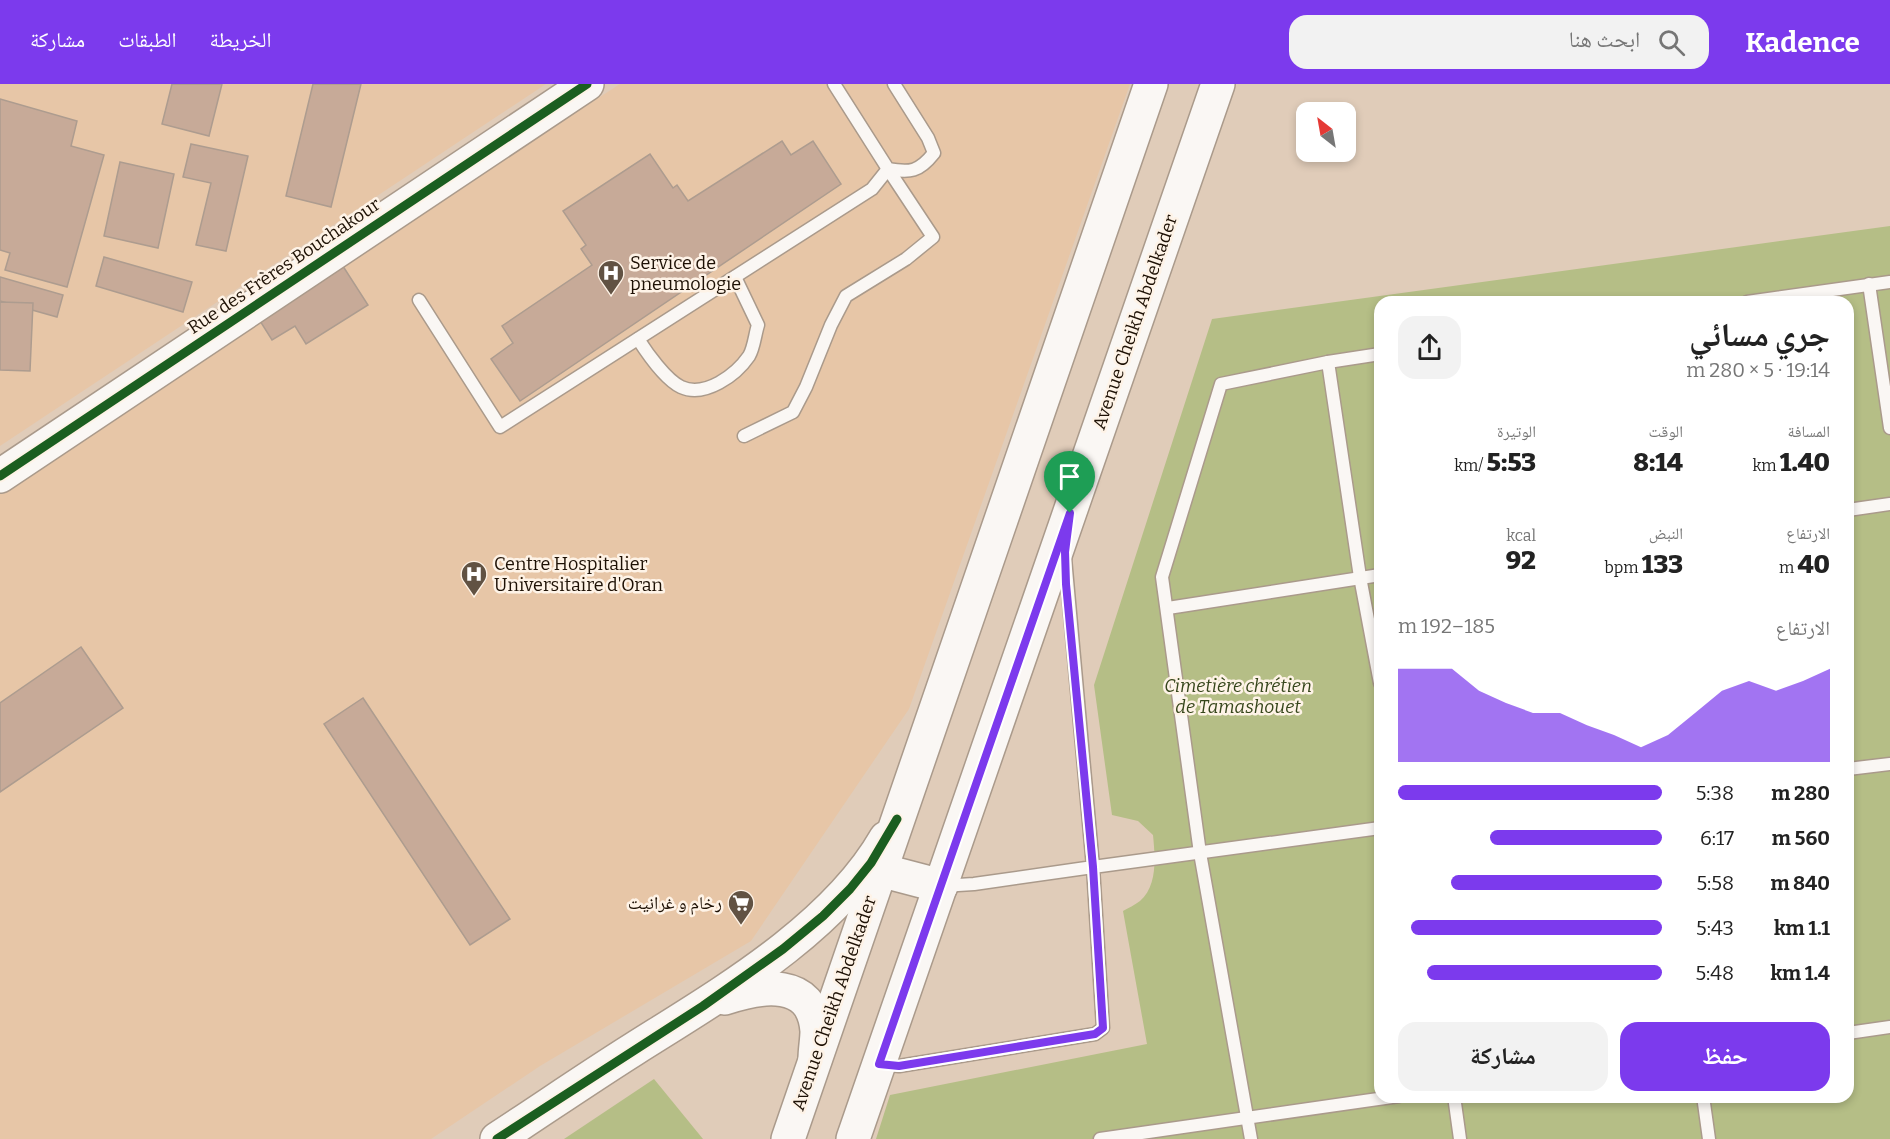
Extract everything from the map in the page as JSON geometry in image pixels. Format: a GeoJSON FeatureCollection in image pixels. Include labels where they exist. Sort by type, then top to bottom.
{"type":"FeatureCollection","features":[{"type":"Feature","properties":{"kind":"main road","name":"Rue des Frères Bouchakour"},"geometry":{"type":"LineString","coordinates":[[0,476],[587,84]]}},
{"type":"Feature","properties":{"kind":"main road","name":"Avenue Cheikh Abdelkader"},"geometry":{"type":"LineString","coordinates":[[788,1139],[1151,84]]}},
{"type":"Feature","properties":{"kind":"main road","name":"Avenue Cheikh Abdelkader"},"geometry":{"type":"LineString","coordinates":[[853,1139],[1218,84]]}},
{"type":"Feature","properties":{"kind":"main road"},"geometry":{"type":"LineString","coordinates":[[497,1139],[703,1006],[783,949],[823,916],[850,889],[872,863],[897,819]]}},
{"type":"Feature","properties":{"kind":"main road"},"geometry":{"type":"LineString","coordinates":[[880,870],[941,886]]}},
{"type":"Feature","properties":{"kind":"main road"},"geometry":{"type":"LineString","coordinates":[[703,1006],[739,994],[767,988],[788,990],[803,999],[812,1012],[817,1030],[814,1062]]}},
{"type":"Feature","properties":{"kind":"lane"},"geometry":{"type":"LineString","coordinates":[[744,436],[793,412],[846,296],[906,259],[933,237],[834,84]]}},
{"type":"Feature","properties":{"kind":"lane"},"geometry":{"type":"LineString","coordinates":[[888,169],[908,172],[926,163],[934,153],[928,138],[894,84]]}},
{"type":"Feature","properties":{"kind":"lane"},"geometry":{"type":"LineString","coordinates":[[419,300],[500,427],[872,189],[888,169]]}},
{"type":"Feature","properties":{"kind":"lane"},"geometry":{"type":"LineString","coordinates":[[638,339],[658,367],[682,387],[703,390],[730,376],[750,355],[758,325],[735,277]]}},
{"type":"Feature","properties":{"kind":"lane"},"geometry":{"type":"LineString","coordinates":[[1790,296],[1890,282]]}},
{"type":"Feature","properties":{"kind":"lane"},"geometry":{"type":"LineString","coordinates":[[1869,285],[1890,428]]}},
{"type":"Feature","properties":{"kind":"lane"},"geometry":{"type":"LineString","coordinates":[[1251,1139],[1200,853],[1162,577],[1221,384],[1374,355]]}},
{"type":"Feature","properties":{"kind":"lane"},"geometry":{"type":"LineString","coordinates":[[1328,362],[1360,578],[1374,652]]}},
{"type":"Feature","properties":{"kind":"lane"},"geometry":{"type":"LineString","coordinates":[[1854,509],[1890,504]]}},
{"type":"Feature","properties":{"kind":"lane"},"geometry":{"type":"LineString","coordinates":[[879,1064],[899,1066],[1095,1034],[1103,1028],[1093,867],[1066,584],[1065,552],[1070,513]]}},
{"type":"Feature","properties":{"kind":"lane"},"geometry":{"type":"LineString","coordinates":[[1168,608],[1374,576]]}},
{"type":"Feature","properties":{"kind":"lane"},"geometry":{"type":"LineString","coordinates":[[1854,768],[1890,764]]}},
{"type":"Feature","properties":{"kind":"lane"},"geometry":{"type":"LineString","coordinates":[[941,886],[974,884],[1374,829]]}},
{"type":"Feature","properties":{"kind":"lane"},"geometry":{"type":"LineString","coordinates":[[1854,1032],[1890,1027]]}},
{"type":"Feature","properties":{"kind":"lane"},"geometry":{"type":"LineString","coordinates":[[1100,1139],[1374,1100]]}},
{"type":"Feature","properties":{"kind":"lane"},"geometry":{"type":"LineString","coordinates":[[1455,1103],[1460,1139]]}},
{"type":"Feature","properties":{"kind":"lane"},"geometry":{"type":"LineString","coordinates":[[1704,1103],[1709,1139]]}},
{"type":"Feature","properties":{"kind":"shaded area"},"geometry":{"type":"Polygon","coordinates":[[[0,84],[546,84],[0,446],[0,84]]]}},
{"type":"Feature","properties":{"kind":"shaded area","name":"Centre Hospitalier Universitaire d'Oran"},"geometry":{"type":"Polygon","coordinates":[[[620,84],[1130,84],[909,709],[751,941],[540,1066],[431,1139],[0,1139],[0,485],[620,84]]]}},
{"type":"Feature","properties":{"kind":"green space","name":"Cimetière chrétien de Tamashouet"},"geometry":{"type":"Polygon","coordinates":[[[1890,226],[1890,1139],[876,1139],[890,1095],[1147,1044],[1123,911],[1140,901],[1150,887],[1154,870],[1153,835],[1138,821],[1112,815],[1094,685],[1212,319],[1374,297],[1374,1103],[1854,1103],[1854,296],[1380,296],[1890,226]]]}},
{"type":"Feature","properties":{"kind":"green space"},"geometry":{"type":"Polygon","coordinates":[[[654,1079],[703,1139],[564,1139],[654,1079]]]}},
{"type":"Feature","properties":{"kind":"building"},"geometry":{"type":"Polygon","coordinates":[[[172,84],[222,84],[209,136],[162,124],[172,84]]]}},
{"type":"Feature","properties":{"kind":"building"},"geometry":{"type":"Polygon","coordinates":[[[313,84],[361,84],[331,207],[286,196],[313,84]]]}},
{"type":"Feature","properties":{"kind":"building"},"geometry":{"type":"Polygon","coordinates":[[[0,99],[77,121],[71,146],[104,155],[67,287],[5,270],[10,253],[0,250],[0,99]]]}},
{"type":"Feature","properties":{"kind":"building","name":"Service de pneumologie"},"geometry":{"type":"Polygon","coordinates":[[[782,141],[791,155],[813,141],[841,184],[520,401],[491,359],[513,343],[502,326],[592,265],[581,249],[586,245],[563,211],[650,154],[673,188],[677,185],[688,201],[782,141]]]}},
{"type":"Feature","properties":{"kind":"building"},"geometry":{"type":"Polygon","coordinates":[[[191,144],[248,156],[226,251],[196,245],[211,183],[183,177],[191,144]]]}},
{"type":"Feature","properties":{"kind":"building"},"geometry":{"type":"Polygon","coordinates":[[[120,162],[174,174],[158,248],[104,236],[120,162]]]}},
{"type":"Feature","properties":{"kind":"building"},"geometry":{"type":"Polygon","coordinates":[[[104,257],[192,282],[183,312],[96,286],[104,257]]]}},
{"type":"Feature","properties":{"kind":"building"},"geometry":{"type":"Polygon","coordinates":[[[339,260],[368,305],[306,344],[295,326],[272,340],[255,313],[339,260]]]}},
{"type":"Feature","properties":{"kind":"building"},"geometry":{"type":"Polygon","coordinates":[[[0,277],[63,295],[57,317],[0,301],[0,277]]]}},
{"type":"Feature","properties":{"kind":"building"},"geometry":{"type":"Polygon","coordinates":[[[0,302],[33,303],[30,371],[0,370],[0,302]]]}},
{"type":"Feature","properties":{"kind":"building"},"geometry":{"type":"Polygon","coordinates":[[[81,647],[123,708],[0,792],[0,703],[81,647]]]}},
{"type":"Feature","properties":{"kind":"building"},"geometry":{"type":"Polygon","coordinates":[[[363,698],[510,919],[470,945],[324,724],[363,698]]]}},
{"type":"Feature","properties":{"kind":"cycle path"},"geometry":{"type":"LineString","coordinates":[[0,476],[587,84]]}},
{"type":"Feature","properties":{"kind":"cycle path"},"geometry":{"type":"LineString","coordinates":[[497,1139],[703,1006],[783,949],[823,916],[850,889],[871,863],[897,819]]}},
{"type":"Feature","properties":{"kind":"place","name":"Service de pneumologie"},"geometry":{"type":"Point","coordinates":[611,296]}},
{"type":"Feature","properties":{"kind":"place","name":"Centre Hospitalier Universitaire d'Oran"},"geometry":{"type":"Point","coordinates":[474,597]}},
{"type":"Feature","properties":{"kind":"place","name":"رخام و غرانيت"},"geometry":{"type":"Point","coordinates":[741,926]}},
{"type":"Feature","properties":{"kind":"route"},"geometry":{"type":"LineString","coordinates":[[1070,513],[1065,552],[1066,584],[1093,867],[1103,1028],[1095,1034],[899,1066],[879,1064],[966,812],[1070,513]]}}]}
